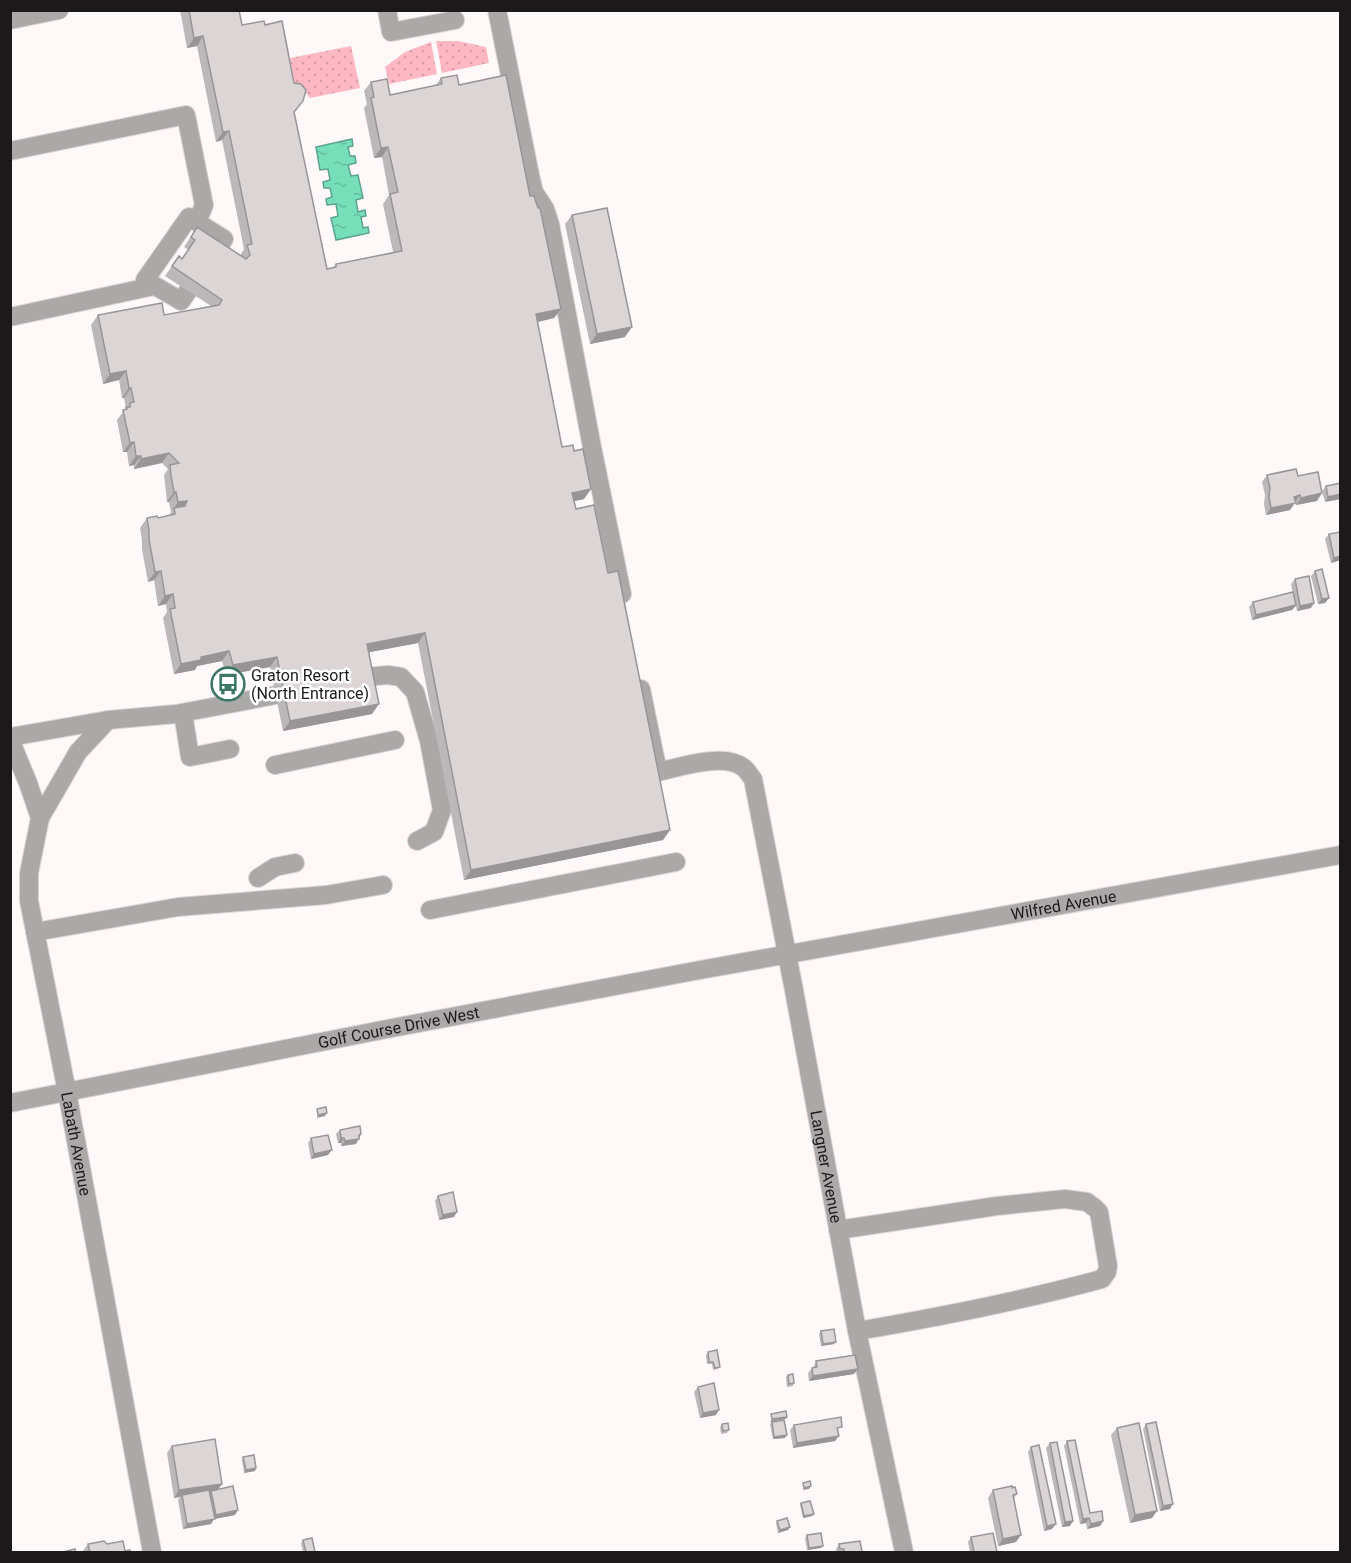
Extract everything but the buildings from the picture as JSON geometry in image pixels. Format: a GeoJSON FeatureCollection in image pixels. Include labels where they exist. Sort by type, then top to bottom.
{"type":"FeatureCollection","features":[{"type":"Feature","properties":{"kind":"street"},"geometry":{"type":"LineString","coordinates":[[10,20],[59,10]]}},
{"type":"Feature","properties":{"kind":"street"},"geometry":{"type":"LineString","coordinates":[[387,10],[392,32],[454,20]]}},
{"type":"Feature","properties":{"kind":"street"},"geometry":{"type":"LineString","coordinates":[[497,10],[534,192],[545,209],[550,224],[625,613]]}},
{"type":"Feature","properties":{"kind":"street"},"geometry":{"type":"LineString","coordinates":[[10,151],[186,115],[204,206],[197,222]]}},
{"type":"Feature","properties":{"kind":"street"},"geometry":{"type":"LineString","coordinates":[[188,291],[181,301],[144,279],[189,217],[224,239],[214,253]]}},
{"type":"Feature","properties":{"kind":"street"},"geometry":{"type":"LineString","coordinates":[[10,317],[154,286]]}},
{"type":"Feature","properties":{"kind":"street","name":"Langner Avenue"},"geometry":{"type":"LineString","coordinates":[[637,669],[658,772],[726,760],[744,767],[753,779],[788,954],[857,1331],[904,1552]]}},
{"type":"Feature","properties":{"kind":"street"},"geometry":{"type":"LineString","coordinates":[[364,677],[388,675],[400,677],[415,692],[419,702],[442,810],[434,832],[417,841]]}},
{"type":"Feature","properties":{"kind":"street"},"geometry":{"type":"LineString","coordinates":[[40,818],[10,738],[108,720],[183,713],[276,695]]}},
{"type":"Feature","properties":{"kind":"street"},"geometry":{"type":"LineString","coordinates":[[183,713],[190,756],[231,749]]}},
{"type":"Feature","properties":{"kind":"street"},"geometry":{"type":"LineString","coordinates":[[40,818],[78,752],[108,720]]}},
{"type":"Feature","properties":{"kind":"street"},"geometry":{"type":"LineString","coordinates":[[274,765],[395,740]]}},
{"type":"Feature","properties":{"kind":"street","name":"Labath Avenue"},"geometry":{"type":"LineString","coordinates":[[40,818],[29,873],[29,901],[67,1092],[152,1552]]}},
{"type":"Feature","properties":{"kind":"street","name":"Wilfred Avenue"},"geometry":{"type":"LineString","coordinates":[[788,954],[1341,855]]}},
{"type":"Feature","properties":{"kind":"street"},"geometry":{"type":"LineString","coordinates":[[430,910],[676,862]]}},
{"type":"Feature","properties":{"kind":"street"},"geometry":{"type":"LineString","coordinates":[[258,878],[274,867],[295,863]]}},
{"type":"Feature","properties":{"kind":"street"},"geometry":{"type":"LineString","coordinates":[[35,932],[178,907],[326,895],[383,885]]}},
{"type":"Feature","properties":{"kind":"street","name":"Golf Course Drive West"},"geometry":{"type":"LineString","coordinates":[[10,1103],[788,954]]}},
{"type":"Feature","properties":{"kind":"street"},"geometry":{"type":"LineString","coordinates":[[838,1230],[997,1206],[1065,1199],[1087,1202],[1098,1212],[1108,1257],[1108,1270],[1102,1279],[981,1308],[857,1331]]}},
{"type":"Feature","properties":{"kind":"shaded area"},"geometry":{"type":"Polygon","coordinates":[[[436,41],[458,41],[486,47],[489,63],[442,73],[436,41]]]}},
{"type":"Feature","properties":{"kind":"shaded area"},"geometry":{"type":"Polygon","coordinates":[[[431,42],[437,74],[389,84],[385,67],[405,52],[431,42]]]}},
{"type":"Feature","properties":{"kind":"shaded area"},"geometry":{"type":"Polygon","coordinates":[[[351,46],[360,88],[310,98],[304,90],[295,85],[290,58],[351,46]]]}},
{"type":"Feature","properties":{"kind":"water"},"geometry":{"type":"Polygon","coordinates":[[[352,139],[353,146],[348,147],[350,156],[355,156],[356,163],[348,165],[351,176],[358,175],[363,198],[356,200],[358,212],[365,210],[366,216],[361,217],[363,228],[368,227],[369,233],[336,240],[331,218],[338,216],[336,204],[327,205],[326,199],[332,197],[330,188],[324,188],[323,182],[330,180],[328,169],[320,170],[316,147],[352,139]]]}},
{"type":"Feature","properties":{"kind":"place","name":"Graton Resort (North Entrance)"},"geometry":{"type":"Point","coordinates":[228,684]}}]}
